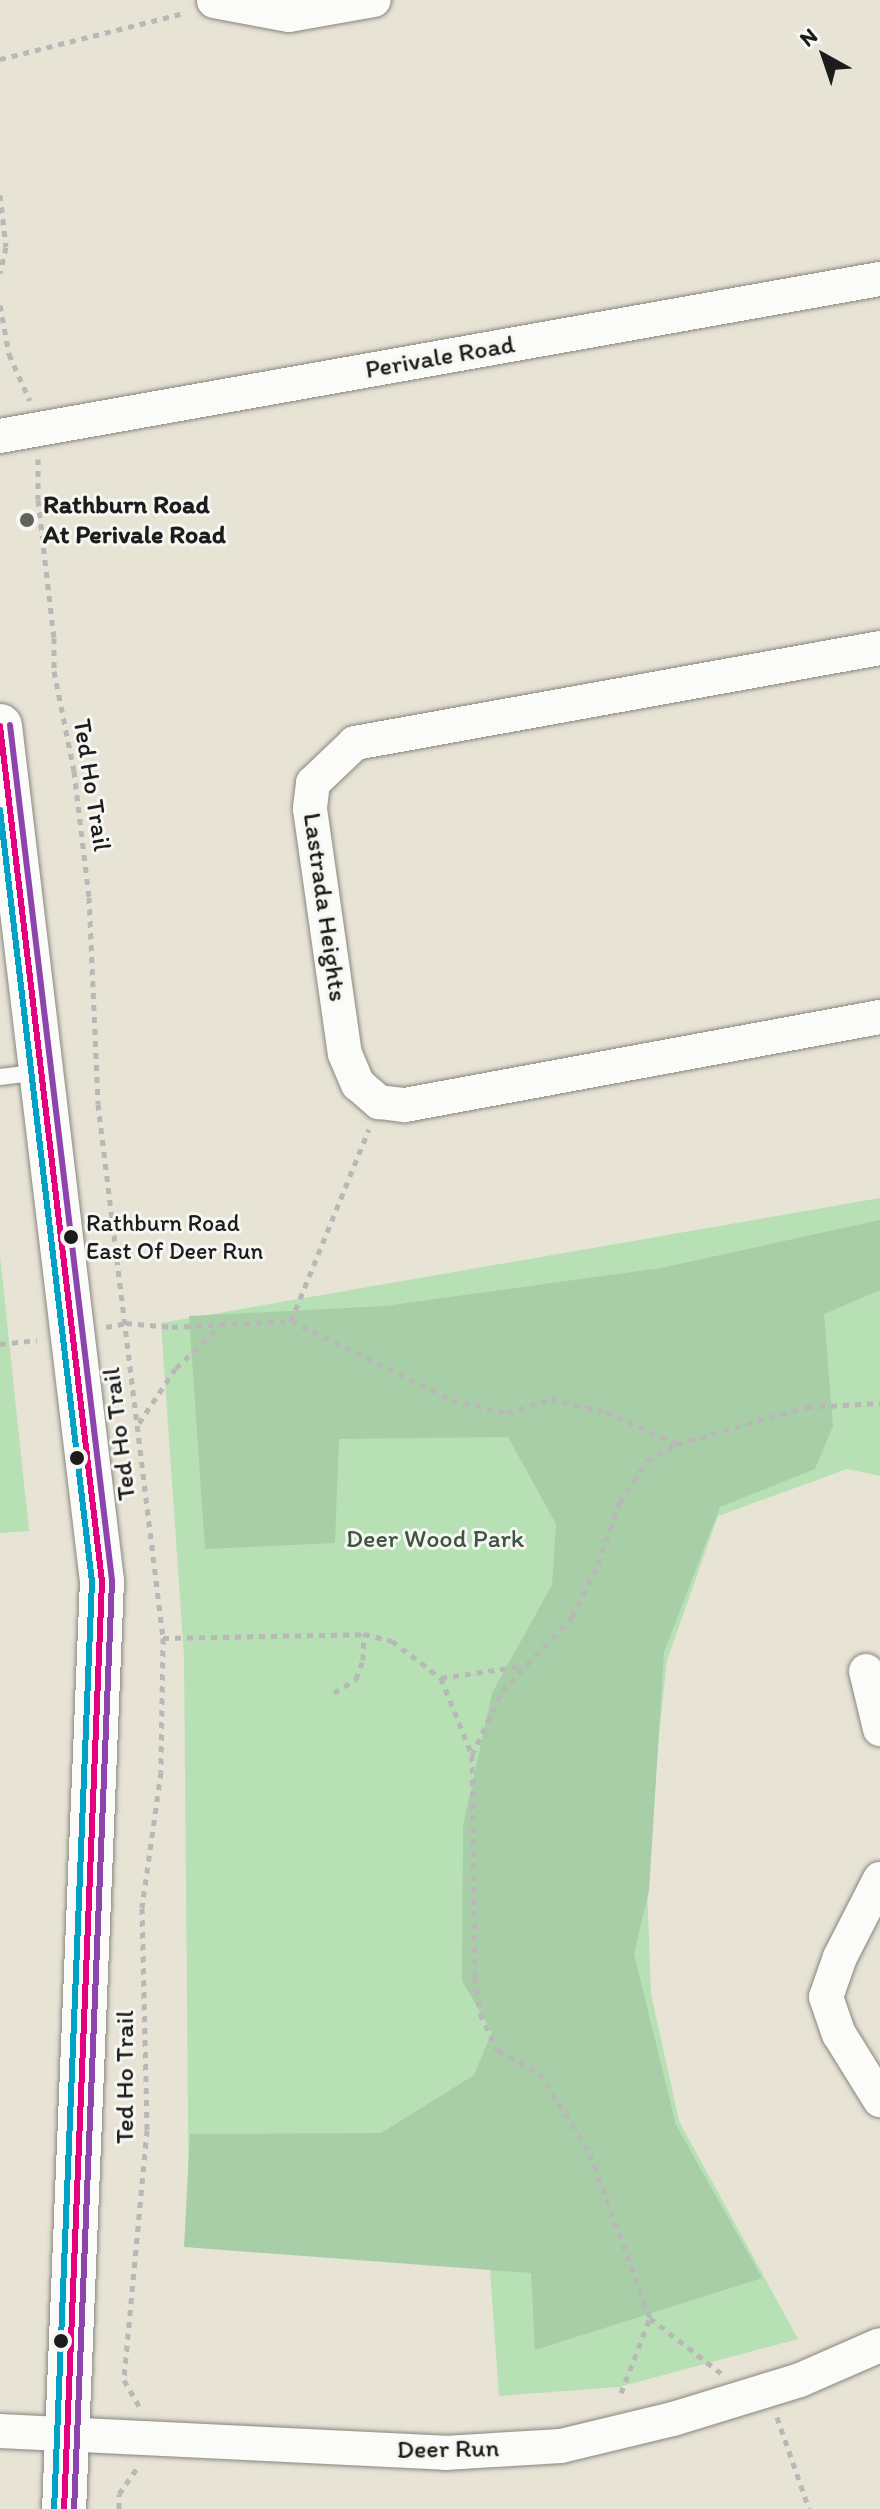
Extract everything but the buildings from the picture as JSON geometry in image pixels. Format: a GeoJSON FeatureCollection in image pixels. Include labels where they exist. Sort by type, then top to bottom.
{"type":"FeatureCollection","features":[{"type":"Feature","properties":{"kind":"street"},"geometry":{"type":"LineString","coordinates":[[214,1],[289,15],[374,0]]}},
{"type":"Feature","properties":{"kind":"street","name":"Perivale Road"},"geometry":{"type":"LineString","coordinates":[[0,436],[880,279]]}},
{"type":"Feature","properties":{"kind":"street","name":"Lastrada Heights"},"geometry":{"type":"LineString","coordinates":[[379,1102],[358,1084],[345,1054],[310,809],[313,783],[331,763],[355,743],[880,648]]}},
{"type":"Feature","properties":{"kind":"street"},"geometry":{"type":"LineString","coordinates":[[0,726],[20,1074],[102,1581],[64,2509]]}},
{"type":"Feature","properties":{"kind":"street"},"geometry":{"type":"LineString","coordinates":[[379,1102],[405,1105],[880,1017]]}},
{"type":"Feature","properties":{"kind":"street"},"geometry":{"type":"LineString","coordinates":[[866,1671],[880,1729]]}},
{"type":"Feature","properties":{"kind":"street"},"geometry":{"type":"LineString","coordinates":[[880,1879],[840,1957],[826,1997],[839,2034],[880,2100]]}},
{"type":"Feature","properties":{"kind":"street","name":"Deer Run"},"geometry":{"type":"LineString","coordinates":[[0,2431],[445,2453],[561,2446],[759,2393],[880,2345]]}},
{"type":"Feature","properties":{"kind":"path"},"geometry":{"type":"LineString","coordinates":[[0,59],[180,15],[214,1]]}},
{"type":"Feature","properties":{"kind":"path"},"geometry":{"type":"LineString","coordinates":[[0,195],[6,247],[0,273]]}},
{"type":"Feature","properties":{"kind":"path"},"geometry":{"type":"LineString","coordinates":[[0,305],[9,354],[29,397]]}},
{"type":"Feature","properties":{"kind":"path","name":"Ted Ho Trail"},"geometry":{"type":"LineString","coordinates":[[38,457],[38,500],[54,638],[54,671],[74,771],[89,897],[95,1064],[163,1638],[161,1772],[142,1908],[147,2130],[124,2380],[139,2406]]}},
{"type":"Feature","properties":{"kind":"path"},"geometry":{"type":"LineString","coordinates":[[291,1321],[379,1102]]}},
{"type":"Feature","properties":{"kind":"path"},"geometry":{"type":"LineString","coordinates":[[104,1327],[126,1323],[172,1327],[291,1321],[452,1400],[507,1413],[551,1399],[606,1412],[677,1444]]}},
{"type":"Feature","properties":{"kind":"path"},"geometry":{"type":"LineString","coordinates":[[139,1424],[176,1368],[220,1326]]}},
{"type":"Feature","properties":{"kind":"path"},"geometry":{"type":"LineString","coordinates":[[0,1344],[40,1339]]}},
{"type":"Feature","properties":{"kind":"path"},"geometry":{"type":"LineString","coordinates":[[472,1755],[502,1691],[572,1617],[598,1564],[620,1502],[647,1461],[677,1444],[807,1407],[880,1403]]}},
{"type":"Feature","properties":{"kind":"path"},"geometry":{"type":"LineString","coordinates":[[334,1693],[356,1679],[363,1660],[364,1634]]}},
{"type":"Feature","properties":{"kind":"path"},"geometry":{"type":"LineString","coordinates":[[163,1638],[364,1634],[392,1641],[441,1678],[472,1755],[475,1977],[480,2014],[498,2051],[540,2073],[590,2154],[650,2318],[759,2393],[809,2509]]}},
{"type":"Feature","properties":{"kind":"path"},"geometry":{"type":"LineString","coordinates":[[441,1678],[523,1666]]}},
{"type":"Feature","properties":{"kind":"path"},"geometry":{"type":"LineString","coordinates":[[621,2393],[650,2318]]}},
{"type":"Feature","properties":{"kind":"path"},"geometry":{"type":"LineString","coordinates":[[119,2509],[119,2494],[137,2469]]}},
{"type":"Feature","properties":{"kind":"green space","name":"Deer Wood Park"},"geometry":{"type":"Polygon","coordinates":[[[880,1198],[880,1476],[847,1469],[718,1516],[667,1660],[646,1858],[651,1994],[679,2121],[798,2339],[619,2387],[499,2396],[489,2256],[189,2228],[184,1656],[161,1323],[880,1198]]]}},
{"type":"Feature","properties":{"kind":"green space"},"geometry":{"type":"Polygon","coordinates":[[[880,1220],[880,1290],[824,1314],[833,1426],[815,1469],[720,1507],[664,1652],[649,1891],[634,1954],[676,2125],[762,2278],[535,2350],[531,2273],[184,2247],[190,2134],[381,2133],[474,2075],[492,2032],[462,1981],[463,1826],[492,1693],[552,1585],[556,1524],[508,1437],[339,1439],[335,1543],[205,1549],[189,1316],[385,1306],[661,1268],[880,1220]]]}},
{"type":"Feature","properties":{"kind":"green space"},"geometry":{"type":"Polygon","coordinates":[[[0,1256],[29,1531],[0,1533],[0,1256]]]}},
{"type":"Feature","properties":{"kind":"transit line"},"geometry":{"type":"LineString","coordinates":[[10,725],[112,1581],[74,2509]]}},
{"type":"Feature","properties":{"kind":"transit line"},"geometry":{"type":"LineString","coordinates":[[0,726],[102,1581],[64,2509]]}},
{"type":"Feature","properties":{"kind":"transit line"},"geometry":{"type":"LineString","coordinates":[[0,810],[92,1581],[54,2509]]}},
{"type":"Feature","properties":{"kind":"place","name":"Rathburn Road At Perivale Road"},"geometry":{"type":"Point","coordinates":[27,520]}},
{"type":"Feature","properties":{"kind":"place","name":"Rathburn Road East Of Deer Run"},"geometry":{"type":"Point","coordinates":[71,1237]}}]}
